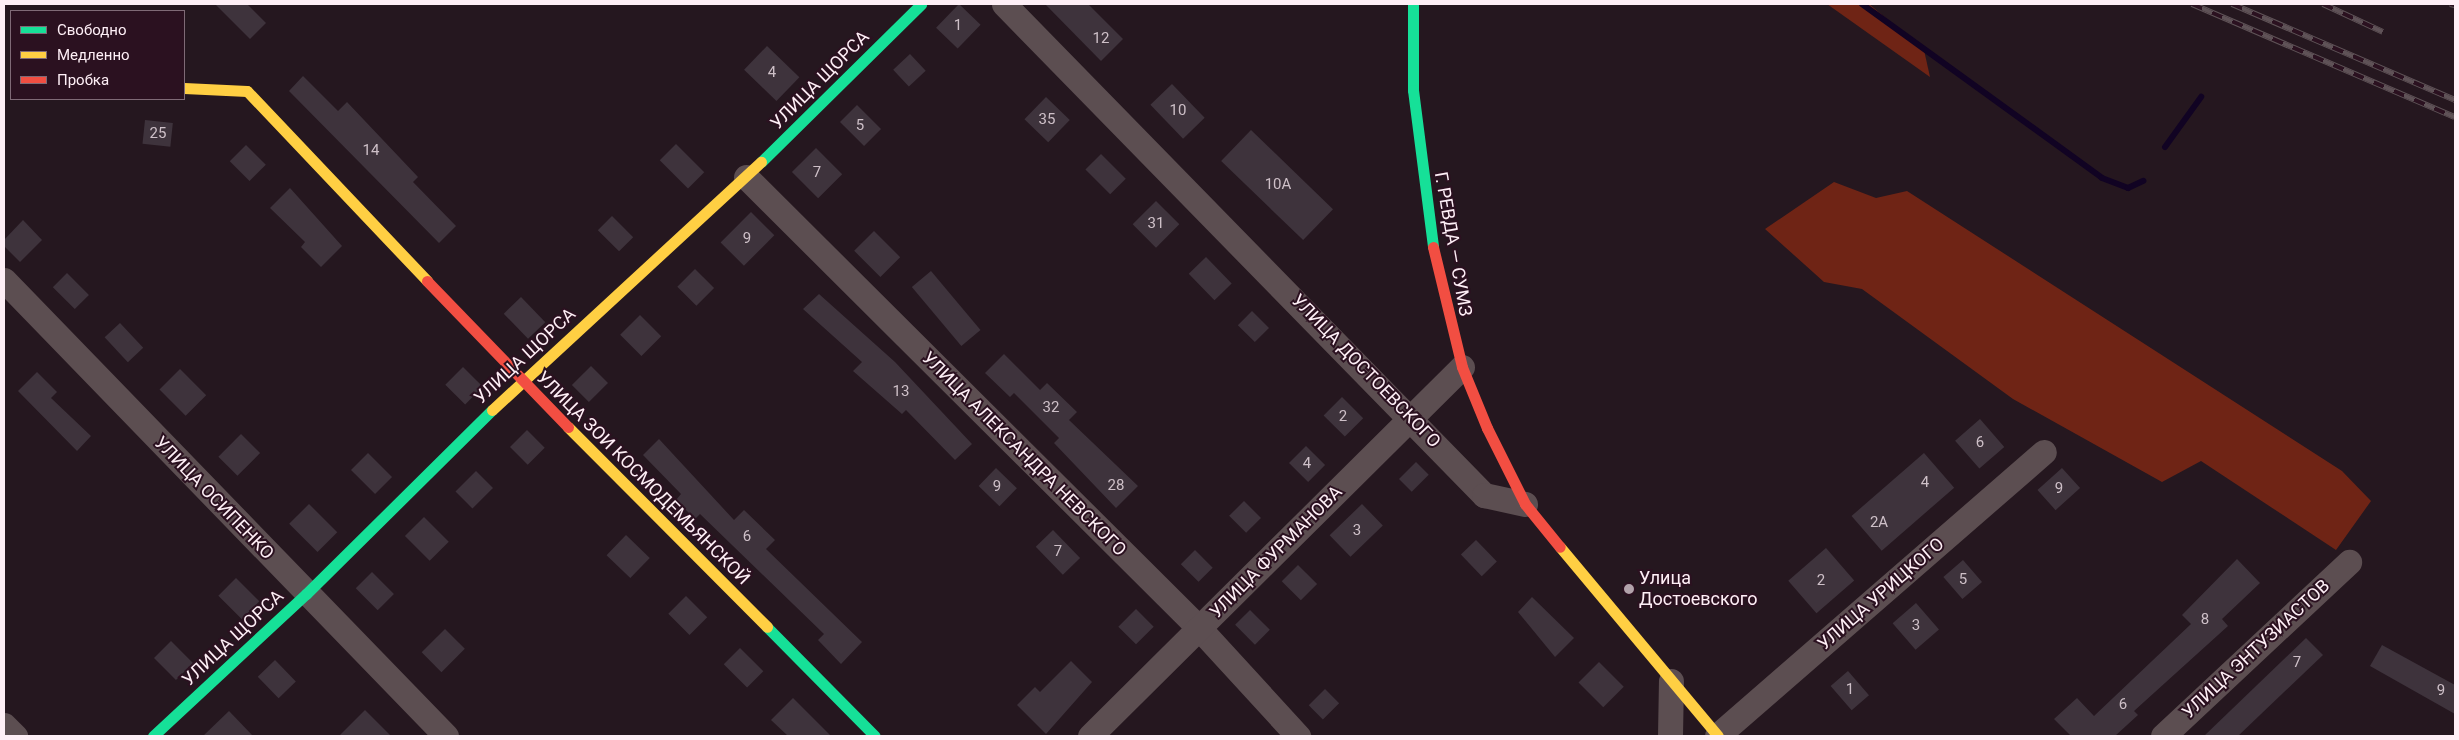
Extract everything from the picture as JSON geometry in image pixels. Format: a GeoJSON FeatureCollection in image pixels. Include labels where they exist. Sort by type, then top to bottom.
{"type":"FeatureCollection","features":[{"type":"Feature","properties":{"kind":"street","name":"УЛИЦА ЩОРСА"},"geometry":{"type":"LineString","coordinates":[[153,736],[306,594],[522,381],[746,177],[921,4]]}},
{"type":"Feature","properties":{"kind":"street","name":"УЛИЦА ДОСТОЕВСКОГО"},"geometry":{"type":"LineString","coordinates":[[1004,4],[1412,416],[1484,495],[1525,504]]}},
{"type":"Feature","properties":{"kind":"street","name":"Г. РЕВДА — СУМЗ"},"geometry":{"type":"LineString","coordinates":[[1413,4],[1413,90],[1424,199],[1442,298],[1462,368],[1525,504]]}},
{"type":"Feature","properties":{"kind":"street","name":"УЛИЦА ЗОИ КОСМОДЕМЬЯНСКОЙ"},"geometry":{"type":"LineString","coordinates":[[185,88],[247,91],[522,381],[875,736]]}},
{"type":"Feature","properties":{"kind":"street","name":"УЛИЦА АЛЕКСАНДРА НЕВСКОГО"},"geometry":{"type":"LineString","coordinates":[[746,177],[1199,628],[1298,736]]}},
{"type":"Feature","properties":{"kind":"street","name":"УЛИЦА ОСИПЕНКО"},"geometry":{"type":"LineString","coordinates":[[4,280],[306,594],[446,736]]}},
{"type":"Feature","properties":{"kind":"street","name":"УЛИЦА ФУРМАНОВА"},"geometry":{"type":"LineString","coordinates":[[1090,736],[1462,368]]}},
{"type":"Feature","properties":{"kind":"street","name":"УЛИЦА УРИЦКОГО"},"geometry":{"type":"LineString","coordinates":[[1718,736],[2044,452]]}},
{"type":"Feature","properties":{"kind":"street"},"geometry":{"type":"LineString","coordinates":[[1525,504],[1718,736]]}},
{"type":"Feature","properties":{"kind":"street","name":"УЛИЦА ЭНТУЗИАСТОВ"},"geometry":{"type":"LineString","coordinates":[[2163,736],[2349,562]]}},
{"type":"Feature","properties":{"kind":"street"},"geometry":{"type":"LineString","coordinates":[[1670,736],[1671,681]]}},
{"type":"Feature","properties":{"kind":"street"},"geometry":{"type":"LineString","coordinates":[[4,725],[15,736]]}},
{"type":"Feature","properties":{"kind":"shaded area"},"geometry":{"type":"Polygon","coordinates":[[[1827,4],[1869,4],[1924,50],[1930,77],[1827,4]]]}},
{"type":"Feature","properties":{"kind":"shaded area"},"geometry":{"type":"Polygon","coordinates":[[[1834,182],[1876,198],[1907,191],[2342,471],[2371,501],[2336,550],[2201,461],[2162,482],[2013,399],[1862,289],[1824,282],[1765,229],[1834,182]]]}},
{"type":"Feature","properties":{"kind":"building"},"geometry":{"type":"Polygon","coordinates":[[[215,4],[247,4],[266,23],[250,39],[215,4]]]}},
{"type":"Feature","properties":{"kind":"building"},"geometry":{"type":"Polygon","coordinates":[[[959,4],[981,25],[958,49],[936,28],[959,4]]]}},
{"type":"Feature","properties":{"kind":"building"},"geometry":{"type":"Polygon","coordinates":[[[1045,4],[1088,4],[1123,39],[1101,61],[1045,4]]]}},
{"type":"Feature","properties":{"kind":"building"},"geometry":{"type":"Polygon","coordinates":[[[767,46],[799,77],[776,101],[744,70],[767,46]]]}},
{"type":"Feature","properties":{"kind":"building"},"geometry":{"type":"Polygon","coordinates":[[[910,54],[926,71],[909,87],[893,70],[910,54]]]}},
{"type":"Feature","properties":{"kind":"building"},"geometry":{"type":"Polygon","coordinates":[[[303,76],[338,111],[347,102],[418,177],[413,182],[456,226],[439,243],[289,91],[303,76]]]}},
{"type":"Feature","properties":{"kind":"building"},"geometry":{"type":"Polygon","coordinates":[[[1172,84],[1205,118],[1183,139],[1150,105],[1172,84]]]}},
{"type":"Feature","properties":{"kind":"building"},"geometry":{"type":"Polygon","coordinates":[[[1046,97],[1070,120],[1048,142],[1024,119],[1046,97]]]}},
{"type":"Feature","properties":{"kind":"building"},"geometry":{"type":"Polygon","coordinates":[[[857,105],[881,129],[864,146],[840,122],[857,105]]]}},
{"type":"Feature","properties":{"kind":"building"},"geometry":{"type":"Polygon","coordinates":[[[145,120],[173,123],[170,147],[142,144],[145,120]]]}},
{"type":"Feature","properties":{"kind":"building"},"geometry":{"type":"Polygon","coordinates":[[[1251,130],[1333,209],[1303,240],[1221,161],[1251,130]]]}},
{"type":"Feature","properties":{"kind":"building"},"geometry":{"type":"Polygon","coordinates":[[[676,144],[704,172],[688,189],[660,160],[676,144]]]}},
{"type":"Feature","properties":{"kind":"building"},"geometry":{"type":"Polygon","coordinates":[[[246,145],[266,165],[250,181],[230,161],[246,145]]]}},
{"type":"Feature","properties":{"kind":"building"},"geometry":{"type":"Polygon","coordinates":[[[816,148],[842,174],[818,198],[792,172],[816,148]]]}},
{"type":"Feature","properties":{"kind":"building"},"geometry":{"type":"Polygon","coordinates":[[[1101,154],[1126,179],[1110,194],[1085,170],[1101,154]]]}},
{"type":"Feature","properties":{"kind":"building"},"geometry":{"type":"Polygon","coordinates":[[[290,188],[342,246],[321,267],[301,247],[305,242],[270,208],[290,188]]]}},
{"type":"Feature","properties":{"kind":"building"},"geometry":{"type":"Polygon","coordinates":[[[1156,201],[1179,224],[1156,248],[1133,224],[1156,201]]]}},
{"type":"Feature","properties":{"kind":"building"},"geometry":{"type":"Polygon","coordinates":[[[751,212],[774,235],[744,266],[721,242],[751,212]]]}},
{"type":"Feature","properties":{"kind":"building"},"geometry":{"type":"Polygon","coordinates":[[[612,216],[633,237],[619,251],[598,230],[612,216]]]}},
{"type":"Feature","properties":{"kind":"building"},"geometry":{"type":"Polygon","coordinates":[[[23,220],[42,240],[20,262],[4,246],[4,240],[23,220]]]}},
{"type":"Feature","properties":{"kind":"building"},"geometry":{"type":"Polygon","coordinates":[[[874,231],[900,257],[880,277],[854,251],[874,231]]]}},
{"type":"Feature","properties":{"kind":"building"},"geometry":{"type":"Polygon","coordinates":[[[1206,257],[1232,284],[1214,300],[1189,274],[1206,257]]]}},
{"type":"Feature","properties":{"kind":"building"},"geometry":{"type":"Polygon","coordinates":[[[695,269],[714,288],[696,306],[677,287],[695,269]]]}},
{"type":"Feature","properties":{"kind":"building"},"geometry":{"type":"Polygon","coordinates":[[[931,271],[980,330],[961,346],[912,287],[931,271]]]}},
{"type":"Feature","properties":{"kind":"building"},"geometry":{"type":"Polygon","coordinates":[[[67,273],[89,295],[75,309],[53,287],[67,273]]]}},
{"type":"Feature","properties":{"kind":"building"},"geometry":{"type":"Polygon","coordinates":[[[819,294],[895,362],[972,444],[955,460],[906,410],[902,414],[853,371],[862,362],[803,309],[819,294]]]}},
{"type":"Feature","properties":{"kind":"building"},"geometry":{"type":"Polygon","coordinates":[[[521,297],[545,322],[528,339],[504,314],[521,297]]]}},
{"type":"Feature","properties":{"kind":"building"},"geometry":{"type":"Polygon","coordinates":[[[1252,311],[1269,328],[1255,342],[1238,325],[1252,311]]]}},
{"type":"Feature","properties":{"kind":"building"},"geometry":{"type":"Polygon","coordinates":[[[640,315],[661,336],[641,356],[620,335],[640,315]]]}},
{"type":"Feature","properties":{"kind":"building"},"geometry":{"type":"Polygon","coordinates":[[[120,323],[143,348],[128,362],[105,337],[120,323]]]}},
{"type":"Feature","properties":{"kind":"building"},"geometry":{"type":"Polygon","coordinates":[[[1004,354],[1040,390],[1047,383],[1077,412],[1069,420],[1138,486],[1116,508],[1054,443],[1059,438],[1014,393],[1010,397],[985,373],[1004,354]]]}},
{"type":"Feature","properties":{"kind":"building"},"geometry":{"type":"Polygon","coordinates":[[[591,366],[608,383],[589,402],[572,385],[591,366]]]}},
{"type":"Feature","properties":{"kind":"building"},"geometry":{"type":"Polygon","coordinates":[[[463,367],[483,387],[465,404],[445,385],[463,367]]]}},
{"type":"Feature","properties":{"kind":"building"},"geometry":{"type":"Polygon","coordinates":[[[180,369],[206,395],[186,416],[159,390],[180,369]]]}},
{"type":"Feature","properties":{"kind":"building"},"geometry":{"type":"Polygon","coordinates":[[[37,372],[57,392],[51,398],[91,436],[77,451],[18,391],[37,372]]]}},
{"type":"Feature","properties":{"kind":"building"},"geometry":{"type":"Polygon","coordinates":[[[1342,397],[1363,418],[1345,437],[1324,415],[1342,397]]]}},
{"type":"Feature","properties":{"kind":"building"},"geometry":{"type":"Polygon","coordinates":[[[1980,419],[2004,447],[1979,469],[1955,441],[1980,419]]]}},
{"type":"Feature","properties":{"kind":"building"},"geometry":{"type":"Polygon","coordinates":[[[527,430],[545,448],[528,465],[510,447],[527,430]]]}},
{"type":"Feature","properties":{"kind":"building"},"geometry":{"type":"Polygon","coordinates":[[[241,434],[260,453],[237,476],[218,457],[241,434]]]}},
{"type":"Feature","properties":{"kind":"building"},"geometry":{"type":"Polygon","coordinates":[[[659,439],[734,520],[744,510],[775,540],[766,549],[862,642],[841,664],[818,640],[824,634],[700,514],[695,519],[676,500],[681,494],[643,455],[659,439]]]}},
{"type":"Feature","properties":{"kind":"building"},"geometry":{"type":"Polygon","coordinates":[[[1306,446],[1325,465],[1308,482],[1289,463],[1306,446]]]}},
{"type":"Feature","properties":{"kind":"building"},"geometry":{"type":"Polygon","coordinates":[[[368,453],[392,477],[375,494],[351,470],[368,453]]]}},
{"type":"Feature","properties":{"kind":"building"},"geometry":{"type":"Polygon","coordinates":[[[1924,453],[1954,488],[1882,551],[1852,516],[1924,453]]]}},
{"type":"Feature","properties":{"kind":"building"},"geometry":{"type":"Polygon","coordinates":[[[1416,462],[1429,475],[1412,492],[1399,479],[1416,462]]]}},
{"type":"Feature","properties":{"kind":"building"},"geometry":{"type":"Polygon","coordinates":[[[996,468],[1017,488],[999,506],[979,486],[996,468]]]}},
{"type":"Feature","properties":{"kind":"building"},"geometry":{"type":"Polygon","coordinates":[[[2062,468],[2080,488],[2056,510],[2037,490],[2062,468]]]}},
{"type":"Feature","properties":{"kind":"building"},"geometry":{"type":"Polygon","coordinates":[[[476,471],[493,488],[472,508],[455,492],[476,471]]]}},
{"type":"Feature","properties":{"kind":"building"},"geometry":{"type":"Polygon","coordinates":[[[1244,501],[1261,518],[1246,533],[1229,516],[1244,501]]]}},
{"type":"Feature","properties":{"kind":"building"},"geometry":{"type":"Polygon","coordinates":[[[309,504],[337,532],[317,552],[289,524],[309,504]]]}},
{"type":"Feature","properties":{"kind":"building"},"geometry":{"type":"Polygon","coordinates":[[[1362,504],[1383,526],[1350,557],[1330,535],[1362,504]]]}},
{"type":"Feature","properties":{"kind":"building"},"geometry":{"type":"Polygon","coordinates":[[[424,517],[449,542],[430,561],[405,536],[424,517]]]}},
{"type":"Feature","properties":{"kind":"building"},"geometry":{"type":"Polygon","coordinates":[[[1053,530],[1080,558],[1063,575],[1036,547],[1053,530]]]}},
{"type":"Feature","properties":{"kind":"building"},"geometry":{"type":"Polygon","coordinates":[[[626,535],[650,558],[630,578],[607,555],[626,535]]]}},
{"type":"Feature","properties":{"kind":"building"},"geometry":{"type":"Polygon","coordinates":[[[1476,540],[1497,562],[1482,576],[1461,555],[1476,540]]]}},
{"type":"Feature","properties":{"kind":"building"},"geometry":{"type":"Polygon","coordinates":[[[1826,548],[1854,580],[1816,613],[1788,581],[1826,548]]]}},
{"type":"Feature","properties":{"kind":"building"},"geometry":{"type":"Polygon","coordinates":[[[1195,550],[1213,568],[1199,582],[1181,564],[1195,550]]]}},
{"type":"Feature","properties":{"kind":"building"},"geometry":{"type":"Polygon","coordinates":[[[2237,559],[2260,583],[2222,619],[2228,626],[2134,711],[2138,715],[2115,736],[2071,736],[2054,719],[2077,698],[2094,716],[2191,624],[2182,615],[2237,559]]]}},
{"type":"Feature","properties":{"kind":"building"},"geometry":{"type":"Polygon","coordinates":[[[1963,560],[1982,582],[1962,599],[1943,577],[1963,560]]]}},
{"type":"Feature","properties":{"kind":"building"},"geometry":{"type":"Polygon","coordinates":[[[1298,565],[1317,584],[1301,600],[1282,581],[1298,565]]]}},
{"type":"Feature","properties":{"kind":"building"},"geometry":{"type":"Polygon","coordinates":[[[372,572],[394,594],[378,610],[356,588],[372,572]]]}},
{"type":"Feature","properties":{"kind":"building"},"geometry":{"type":"Polygon","coordinates":[[[236,578],[259,601],[242,619],[218,596],[236,578]]]}},
{"type":"Feature","properties":{"kind":"building"},"geometry":{"type":"Polygon","coordinates":[[[686,596],[707,617],[690,635],[668,614],[686,596]]]}},
{"type":"Feature","properties":{"kind":"building"},"geometry":{"type":"Polygon","coordinates":[[[1532,597],[1574,638],[1555,657],[1518,612],[1532,597]]]}},
{"type":"Feature","properties":{"kind":"building"},"geometry":{"type":"Polygon","coordinates":[[[1916,603],[1939,629],[1916,650],[1893,623],[1916,603]]]}},
{"type":"Feature","properties":{"kind":"building"},"geometry":{"type":"Polygon","coordinates":[[[1136,609],[1154,627],[1136,644],[1118,627],[1136,609]]]}},
{"type":"Feature","properties":{"kind":"building"},"geometry":{"type":"Polygon","coordinates":[[[1250,610],[1270,630],[1255,645],[1235,625],[1250,610]]]}},
{"type":"Feature","properties":{"kind":"building"},"geometry":{"type":"Polygon","coordinates":[[[445,629],[465,649],[441,672],[422,652],[445,629]]]}},
{"type":"Feature","properties":{"kind":"building"},"geometry":{"type":"Polygon","coordinates":[[[2306,638],[2323,655],[2238,736],[2204,736],[2306,638]]]}},
{"type":"Feature","properties":{"kind":"building"},"geometry":{"type":"Polygon","coordinates":[[[171,641],[193,663],[176,680],[154,658],[171,641]]]}},
{"type":"Feature","properties":{"kind":"building"},"geometry":{"type":"Polygon","coordinates":[[[2382,645],[2455,685],[2455,714],[2370,666],[2382,645]]]}},
{"type":"Feature","properties":{"kind":"building"},"geometry":{"type":"Polygon","coordinates":[[[740,648],[763,671],[747,688],[724,664],[740,648]]]}},
{"type":"Feature","properties":{"kind":"building"},"geometry":{"type":"Polygon","coordinates":[[[275,660],[296,682],[279,698],[258,677],[275,660]]]}},
{"type":"Feature","properties":{"kind":"building"},"geometry":{"type":"Polygon","coordinates":[[[1071,661],[1092,682],[1046,734],[1017,705],[1035,687],[1040,692],[1071,661]]]}},
{"type":"Feature","properties":{"kind":"building"},"geometry":{"type":"Polygon","coordinates":[[[1599,662],[1624,687],[1603,707],[1578,683],[1599,662]]]}},
{"type":"Feature","properties":{"kind":"building"},"geometry":{"type":"Polygon","coordinates":[[[1848,671],[1869,695],[1852,710],[1831,686],[1848,671]]]}},
{"type":"Feature","properties":{"kind":"building"},"geometry":{"type":"Polygon","coordinates":[[[1325,689],[1339,703],[1323,719],[1309,705],[1325,689]]]}},
{"type":"Feature","properties":{"kind":"building"},"geometry":{"type":"Polygon","coordinates":[[[793,698],[831,736],[788,736],[771,720],[793,698]]]}},
{"type":"Feature","properties":{"kind":"building"},"geometry":{"type":"Polygon","coordinates":[[[365,710],[391,736],[339,736],[365,710]]]}},
{"type":"Feature","properties":{"kind":"building"},"geometry":{"type":"Polygon","coordinates":[[[229,711],[253,736],[203,736],[229,711]]]}},
{"type":"Feature","properties":{"kind":"waterway"},"geometry":{"type":"LineString","coordinates":[[1862,4],[2102,178],[2128,188],[2143,181]]}},
{"type":"Feature","properties":{"kind":"waterway"},"geometry":{"type":"LineString","coordinates":[[2165,147],[2201,97]]}},
{"type":"Feature","properties":{"kind":"railway"},"geometry":{"type":"LineString","coordinates":[[2192,4],[2455,117]]}},
{"type":"Feature","properties":{"kind":"railway"},"geometry":{"type":"LineString","coordinates":[[2232,4],[2455,100]]}},
{"type":"Feature","properties":{"kind":"railway"},"geometry":{"type":"LineString","coordinates":[[2323,4],[2383,32]]}},
{"type":"Feature","properties":{"kind":"railway"},"geometry":{"type":"LineString","coordinates":[[2450,4],[2455,5]]}},
{"type":"Feature","properties":{"kind":"traffic: fast"},"geometry":{"type":"LineString","coordinates":[[761,162],[921,4]]}},
{"type":"Feature","properties":{"kind":"traffic: fast"},"geometry":{"type":"LineString","coordinates":[[1413,4],[1413,90],[1433,247]]}},
{"type":"Feature","properties":{"kind":"traffic: fast"},"geometry":{"type":"LineString","coordinates":[[153,736],[306,594],[492,410]]}},
{"type":"Feature","properties":{"kind":"traffic: fast"},"geometry":{"type":"LineString","coordinates":[[767,627],[875,736]]}},
{"type":"Feature","properties":{"kind":"traffic: slow"},"geometry":{"type":"LineString","coordinates":[[185,88],[247,91],[427,281]]}},
{"type":"Feature","properties":{"kind":"traffic: slow"},"geometry":{"type":"LineString","coordinates":[[492,410],[761,162]]}},
{"type":"Feature","properties":{"kind":"traffic: slow"},"geometry":{"type":"LineString","coordinates":[[568,427],[767,627]]}},
{"type":"Feature","properties":{"kind":"traffic: slow"},"geometry":{"type":"LineString","coordinates":[[1560,547],[1718,736]]}},
{"type":"Feature","properties":{"kind":"traffic: jam"},"geometry":{"type":"LineString","coordinates":[[1433,247],[1462,367],[1487,428],[1525,504],[1560,547]]}},
{"type":"Feature","properties":{"kind":"traffic: jam"},"geometry":{"type":"LineString","coordinates":[[427,281],[568,427]]}},
{"type":"Feature","properties":{"kind":"place","name":"Улица Достоевского"},"geometry":{"type":"Point","coordinates":[1629,589]}}]}
